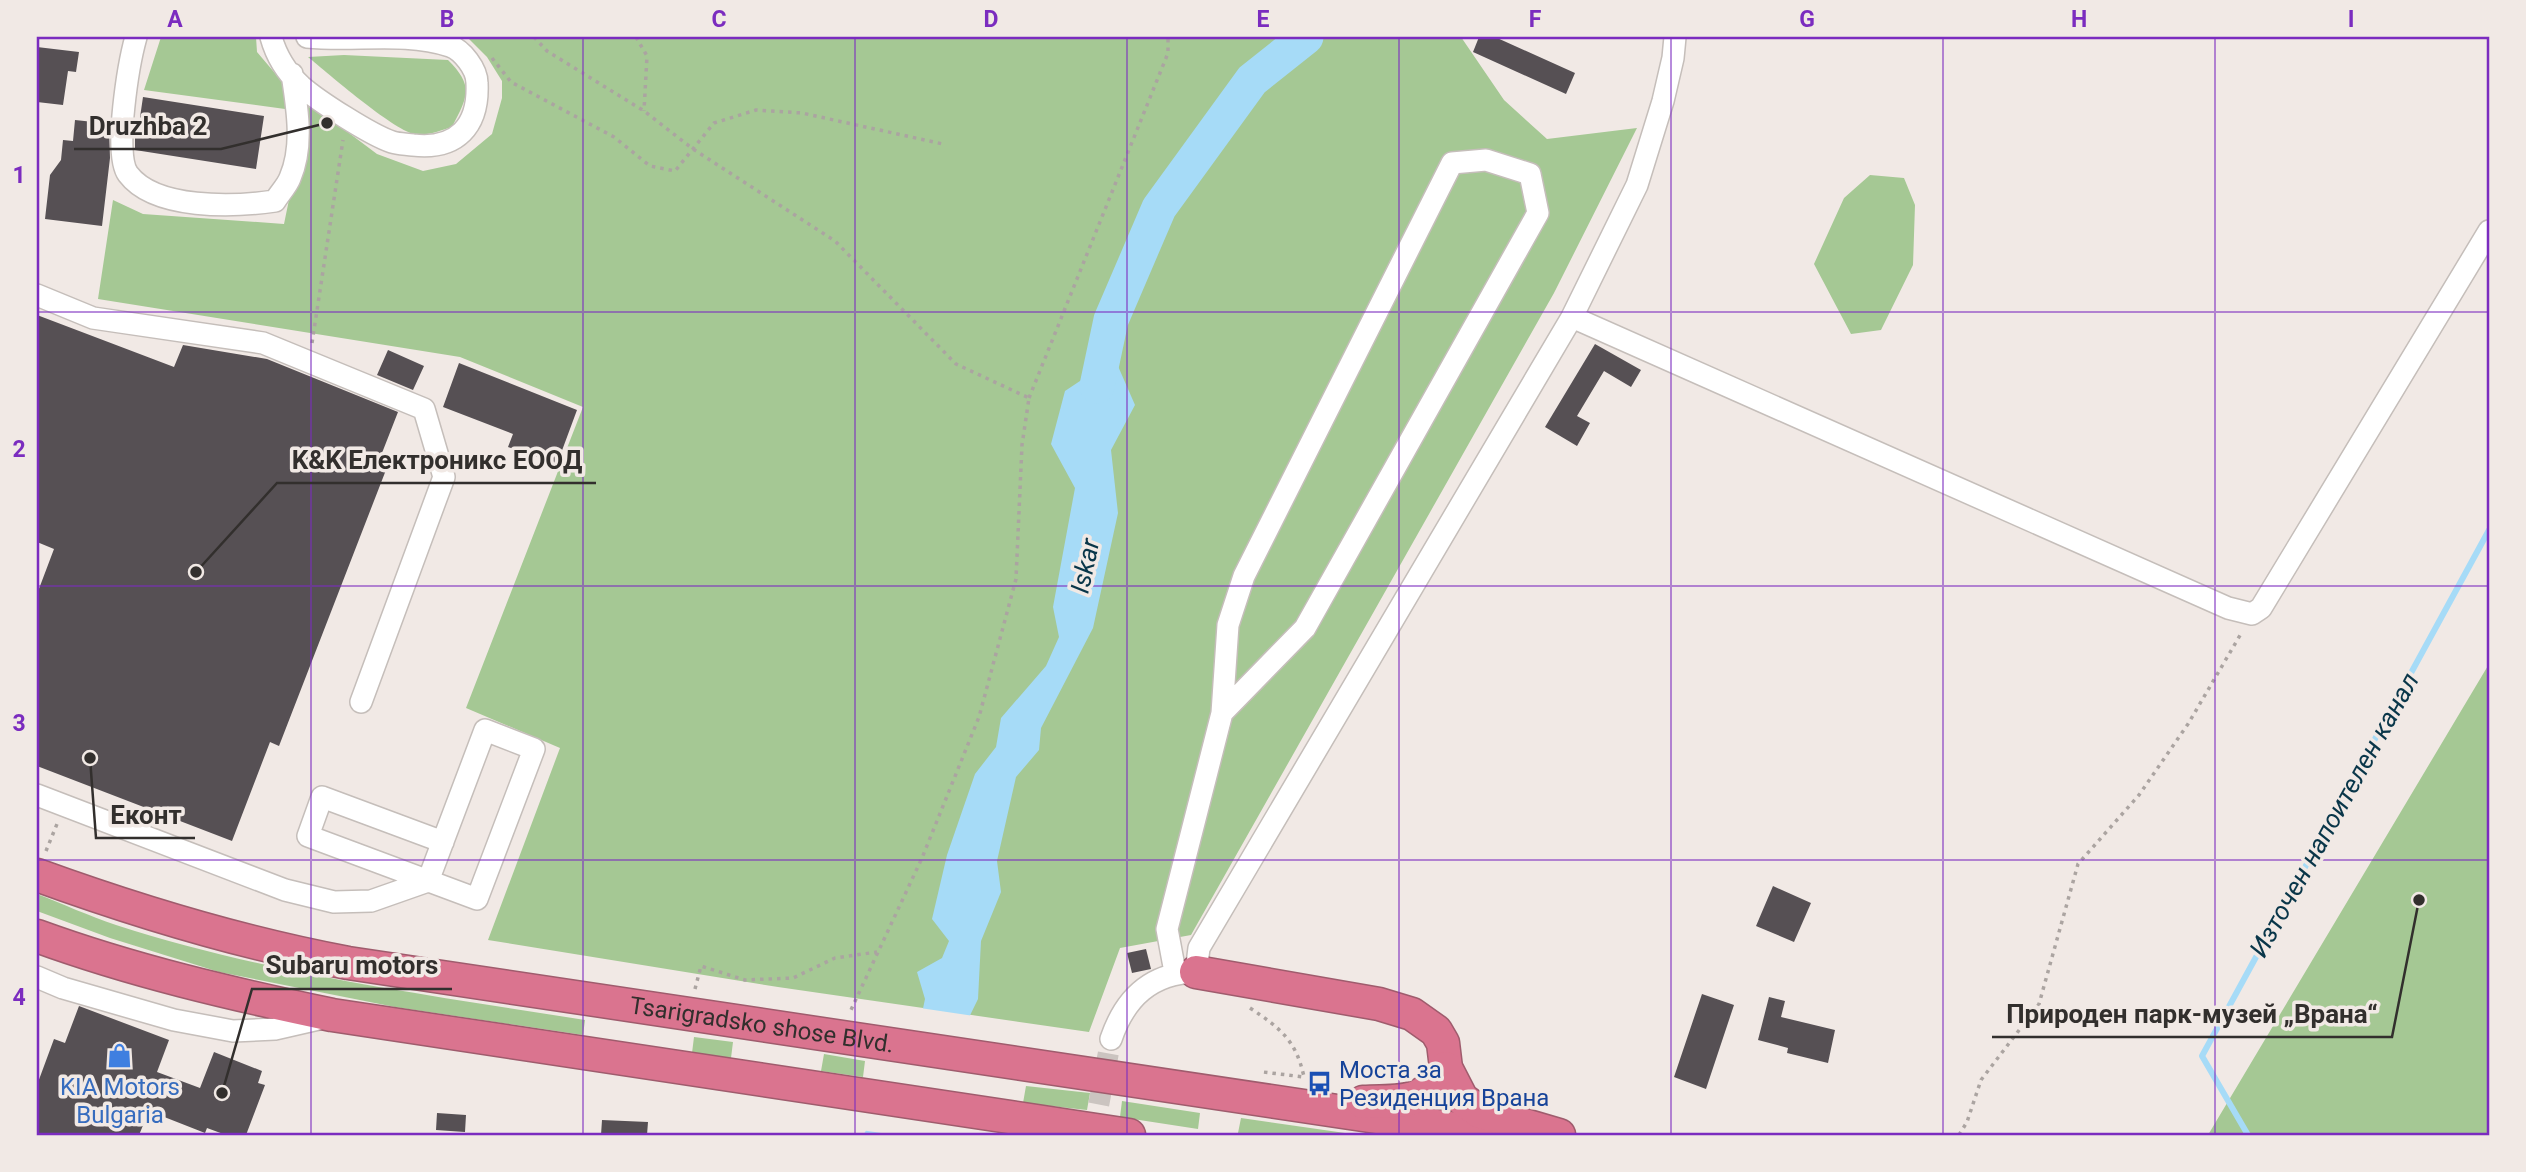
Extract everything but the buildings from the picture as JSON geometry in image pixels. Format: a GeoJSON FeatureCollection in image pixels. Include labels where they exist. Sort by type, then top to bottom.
{"type":"FeatureCollection","features":[{"type":"Feature","properties":{"kind":"highway","name":"Tsarigradsko shose Blvd."},"geometry":{"type":"LineString","coordinates":[[46,865],[161,919],[298,954],[405,973],[858,1029],[1029,1065],[1497,1135]]}},
{"type":"Feature","properties":{"kind":"highway"},"geometry":{"type":"LineString","coordinates":[[37,936],[155,975],[332,1015],[1116,1134]]}},
{"type":"Feature","properties":{"kind":"highway"},"geometry":{"type":"LineString","coordinates":[[1186,972],[1379,1004],[1412,1014],[1436,1031],[1443,1043],[1446,1068],[1462,1099],[1480,1112],[1559,1135]]}},
{"type":"Feature","properties":{"kind":"highway"},"geometry":{"type":"LineString","coordinates":[[1296,1105],[1408,1100],[1421,1096],[1430,1089],[1446,1068]]}},
{"type":"Feature","properties":{"kind":"street"},"geometry":{"type":"LineString","coordinates":[[136,37],[128,67],[121,147],[126,172],[143,187],[183,203],[245,206],[275,201],[290,178],[298,141],[298,109],[292,74]]}},
{"type":"Feature","properties":{"kind":"street"},"geometry":{"type":"LineString","coordinates":[[271,37],[276,54],[300,86],[346,117],[393,143],[428,146],[449,141],[466,130],[478,104],[477,78],[472,66],[453,47],[396,37],[307,37]]}},
{"type":"Feature","properties":{"kind":"street"},"geometry":{"type":"LineString","coordinates":[[1111,1039],[1118,1019],[1134,996],[1153,982],[1186,972],[1572,317],[1637,184],[1663,101],[1675,37]]}},
{"type":"Feature","properties":{"kind":"street"},"geometry":{"type":"LineString","coordinates":[[1186,972],[1167,929],[1222,713],[1228,625],[1244,576],[1452,163],[1486,160],[1531,174],[1538,213],[1305,628],[1222,713]]}},
{"type":"Feature","properties":{"kind":"street"},"geometry":{"type":"LineString","coordinates":[[1572,317],[2228,608],[2252,614],[2261,608],[2489,232]]}},
{"type":"Feature","properties":{"kind":"street"},"geometry":{"type":"LineString","coordinates":[[37,295],[93,318],[263,343],[424,410],[444,477],[361,702]]}},
{"type":"Feature","properties":{"kind":"street"},"geometry":{"type":"LineString","coordinates":[[37,795],[285,890],[334,902],[371,901],[428,881],[443,842],[485,730],[534,749],[477,899],[428,881],[308,836],[323,797],[443,842]]}},
{"type":"Feature","properties":{"kind":"street"},"geometry":{"type":"LineString","coordinates":[[37,977],[63,988],[174,1020],[233,1031],[275,1029],[332,1015]]}},
{"type":"Feature","properties":{"kind":"path"},"geometry":{"type":"LineString","coordinates":[[534,37],[547,51],[644,111],[693,149],[835,241],[956,364],[1029,398]]}},
{"type":"Feature","properties":{"kind":"path"},"geometry":{"type":"LineString","coordinates":[[636,37],[647,56],[644,111]]}},
{"type":"Feature","properties":{"kind":"path"},"geometry":{"type":"LineString","coordinates":[[858,1029],[877,952],[922,858],[979,717],[1016,579],[1021,445],[1029,398],[1168,53],[1168,37]]}},
{"type":"Feature","properties":{"kind":"path"},"geometry":{"type":"LineString","coordinates":[[486,51],[511,82],[614,137],[650,166],[676,171],[714,123],[756,110],[802,113],[943,144]]}},
{"type":"Feature","properties":{"kind":"path"},"geometry":{"type":"LineString","coordinates":[[309,362],[346,117]]}},
{"type":"Feature","properties":{"kind":"path"},"geometry":{"type":"LineString","coordinates":[[1959,1135],[1967,1122],[1981,1080],[2039,1004],[2078,864],[2139,795],[2188,724],[2252,614]]}},
{"type":"Feature","properties":{"kind":"path"},"geometry":{"type":"LineString","coordinates":[[37,847],[46,865]]}},
{"type":"Feature","properties":{"kind":"path"},"geometry":{"type":"LineString","coordinates":[[694,992],[701,966],[745,979],[793,978],[835,958],[877,952]]}},
{"type":"Feature","properties":{"kind":"path"},"geometry":{"type":"LineString","coordinates":[[1249,1007],[1281,1029],[1300,1056],[1304,1077],[1263,1072]]}},
{"type":"Feature","properties":{"kind":"green space"},"geometry":{"type":"Polygon","coordinates":[[[161,37],[256,37],[257,52],[285,85],[377,154],[423,171],[456,164],[492,134],[502,98],[502,81],[487,57],[469,39],[458,37],[1461,37],[1504,100],[1547,139],[1637,128],[1554,293],[1191,935],[1120,948],[1089,1032],[778,987],[488,940],[560,748],[466,708],[583,407],[460,357],[98,299],[113,200],[143,214],[284,224],[307,112],[144,90],[161,37]]]}},
{"type":"Feature","properties":{"kind":"green space"},"geometry":{"type":"Polygon","coordinates":[[[344,55],[448,60],[462,77],[466,92],[452,127],[424,134],[404,130],[361,100],[308,57],[344,55]]]}},
{"type":"Feature","properties":{"kind":"green space"},"geometry":{"type":"Polygon","coordinates":[[[1870,175],[1904,178],[1915,205],[1913,265],[1881,330],[1851,334],[1814,264],[1844,198],[1870,175]]]}},
{"type":"Feature","properties":{"kind":"green space"},"geometry":{"type":"Polygon","coordinates":[[[2489,664],[2489,1135],[2208,1135],[2489,664]]]}},
{"type":"Feature","properties":{"kind":"green space"},"geometry":{"type":"Polygon","coordinates":[[[37,894],[116,925],[231,957],[349,982],[585,1020],[583,1035],[395,1007],[219,972],[110,938],[37,911],[37,894]]]}},
{"type":"Feature","properties":{"kind":"green space"},"geometry":{"type":"Polygon","coordinates":[[[694,1037],[733,1042],[731,1058],[692,1053],[694,1037]]]}},
{"type":"Feature","properties":{"kind":"green space"},"geometry":{"type":"Polygon","coordinates":[[[824,1054],[865,1061],[863,1077],[821,1071],[824,1054]]]}},
{"type":"Feature","properties":{"kind":"green space"},"geometry":{"type":"Polygon","coordinates":[[[1026,1086],[1090,1093],[1087,1110],[1023,1103],[1026,1086]]]}},
{"type":"Feature","properties":{"kind":"green space"},"geometry":{"type":"Polygon","coordinates":[[[1122,1101],[1200,1113],[1198,1129],[1120,1117],[1122,1101]]]}},
{"type":"Feature","properties":{"kind":"green space"},"geometry":{"type":"Polygon","coordinates":[[[1241,1118],[1359,1135],[1251,1135],[1238,1133],[1241,1118]]]}},
{"type":"Feature","properties":{"kind":"water"},"geometry":{"type":"Polygon","coordinates":[[[1107,341],[1135,405],[1111,450],[1118,513],[1093,628],[1041,728],[1039,750],[1016,777],[997,861],[1001,892],[981,941],[978,999],[958,1040],[938,1135],[863,1135],[911,1065],[925,999],[917,972],[942,958],[949,941],[932,919],[947,855],[975,774],[996,747],[1001,718],[1046,666],[1059,637],[1053,607],[1075,488],[1051,444],[1065,391],[1089,375],[1107,341]]]}},
{"type":"Feature","properties":{"kind":"pier"},"geometry":{"type":"Polygon","coordinates":[[[920,1008],[974,1016],[961,1041],[942,1135],[895,1135],[861,1130],[907,1064],[920,1008]]]}},
{"type":"Feature","properties":{"kind":"waterway","name":"Iskar"},"geometry":{"type":"LineString","coordinates":[[1097,386],[1111,320],[1159,208],[1252,80],[1306,37]]}},
{"type":"Feature","properties":{"kind":"waterway","name":"Източен напоителен канал"},"geometry":{"type":"LineString","coordinates":[[2248,1135],[2202,1056],[2489,530]]}},
{"type":"Feature","properties":{"kind":"tunnel"},"geometry":{"type":"LineString","coordinates":[[1093,1135],[1111,1039]]}},
{"type":"Feature","properties":{"kind":"place","name":"Druzhba 2"},"geometry":{"type":"Point","coordinates":[327,123]}},
{"type":"Feature","properties":{"kind":"place","name":"K&K Електроникс ЕООД"},"geometry":{"type":"Point","coordinates":[196,572]}},
{"type":"Feature","properties":{"kind":"place","name":"Еконт"},"geometry":{"type":"Point","coordinates":[90,758]}},
{"type":"Feature","properties":{"kind":"place","name":"Природен парк-музей „Врана“"},"geometry":{"type":"Point","coordinates":[2419,900]}},
{"type":"Feature","properties":{"kind":"place","name":"KIA Motors Bulgaria"},"geometry":{"type":"Point","coordinates":[120,1056]}},
{"type":"Feature","properties":{"kind":"place","name":"Моста за Резиденция Врана"},"geometry":{"type":"Point","coordinates":[1319,1084]}},
{"type":"Feature","properties":{"kind":"place","name":"Subaru motors"},"geometry":{"type":"Point","coordinates":[222,1093]}}]}
